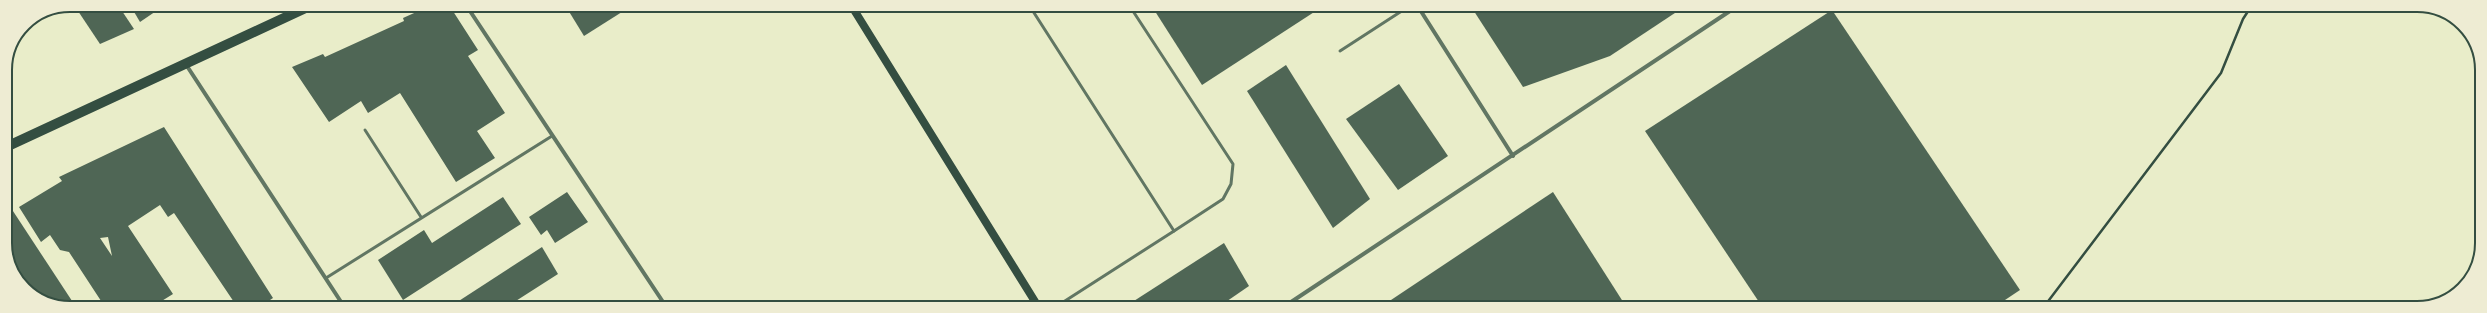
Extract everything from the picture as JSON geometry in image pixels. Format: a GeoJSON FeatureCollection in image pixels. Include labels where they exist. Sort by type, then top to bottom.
{"type":"FeatureCollection","features":[{"type":"Feature","properties":{"kind":"main road"},"geometry":{"type":"LineString","coordinates":[[12,144],[297,12]]}},
{"type":"Feature","properties":{"kind":"main road"},"geometry":{"type":"LineString","coordinates":[[855,12],[1035,301]]}},
{"type":"Feature","properties":{"kind":"street"},"geometry":{"type":"LineString","coordinates":[[471,12],[662,301]]}},
{"type":"Feature","properties":{"kind":"street"},"geometry":{"type":"LineString","coordinates":[[1421,12],[1513,156]]}},
{"type":"Feature","properties":{"kind":"street"},"geometry":{"type":"LineString","coordinates":[[1293,301],[1729,12]]}},
{"type":"Feature","properties":{"kind":"street"},"geometry":{"type":"LineString","coordinates":[[186,63],[341,301]]}},
{"type":"Feature","properties":{"kind":"lane"},"geometry":{"type":"LineString","coordinates":[[1033,12],[1174,231]]}},
{"type":"Feature","properties":{"kind":"lane"},"geometry":{"type":"LineString","coordinates":[[1065,301],[1223,198],[1232,184],[1233,164],[1134,12]]}},
{"type":"Feature","properties":{"kind":"lane"},"geometry":{"type":"LineString","coordinates":[[1340,51],[1400,12]]}},
{"type":"Feature","properties":{"kind":"lane"},"geometry":{"type":"LineString","coordinates":[[364,130],[422,218]]}},
{"type":"Feature","properties":{"kind":"lane"},"geometry":{"type":"LineString","coordinates":[[326,278],[552,136]]}},
{"type":"Feature","properties":{"kind":"path"},"geometry":{"type":"LineString","coordinates":[[2048,301],[2221,73],[2243,19],[2248,12]]}},
{"type":"Feature","properties":{"kind":"building"},"geometry":{"type":"Polygon","coordinates":[[[79,12],[123,12],[134,29],[100,44],[79,12]]]}},
{"type":"Feature","properties":{"kind":"building"},"geometry":{"type":"Polygon","coordinates":[[[134,12],[155,12],[140,22],[134,12]]]}},
{"type":"Feature","properties":{"kind":"building"},"geometry":{"type":"Polygon","coordinates":[[[416,12],[454,12],[478,50],[468,56],[505,113],[477,131],[495,158],[456,182],[400,93],[368,113],[361,101],[329,122],[292,67],[323,54],[325,57],[404,21],[403,18],[416,12]]]}},
{"type":"Feature","properties":{"kind":"building"},"geometry":{"type":"Polygon","coordinates":[[[569,12],[622,12],[584,36],[569,12]]]}},
{"type":"Feature","properties":{"kind":"building"},"geometry":{"type":"Polygon","coordinates":[[[1155,12],[1314,12],[1202,85],[1155,12]]]}},
{"type":"Feature","properties":{"kind":"building"},"geometry":{"type":"Polygon","coordinates":[[[1475,12],[1676,12],[1610,56],[1523,87],[1475,12]]]}},
{"type":"Feature","properties":{"kind":"building"},"geometry":{"type":"Polygon","coordinates":[[[1829,12],[1833,12],[2020,290],[2004,301],[1758,301],[1645,131],[1829,12]]]}},
{"type":"Feature","properties":{"kind":"building"},"geometry":{"type":"Polygon","coordinates":[[[1286,65],[1370,199],[1333,228],[1247,91],[1286,65]]]}},
{"type":"Feature","properties":{"kind":"building"},"geometry":{"type":"Polygon","coordinates":[[[1399,84],[1448,156],[1398,190],[1346,119],[1399,84]]]}},
{"type":"Feature","properties":{"kind":"building"},"geometry":{"type":"Polygon","coordinates":[[[164,127],[273,298],[268,301],[233,301],[174,213],[168,217],[160,205],[128,226],[173,294],[162,301],[101,301],[69,252],[60,250],[50,235],[41,242],[19,207],[62,181],[59,177],[164,127]],[[108,237],[100,238],[112,256],[108,237]]]}},
{"type":"Feature","properties":{"kind":"building"},"geometry":{"type":"Polygon","coordinates":[[[567,192],[588,222],[555,243],[547,230],[541,235],[529,217],[567,192]]]}},
{"type":"Feature","properties":{"kind":"building"},"geometry":{"type":"Polygon","coordinates":[[[1553,192],[1623,301],[1390,301],[1553,192]]]}},
{"type":"Feature","properties":{"kind":"building"},"geometry":{"type":"Polygon","coordinates":[[[503,197],[521,224],[403,300],[378,260],[424,230],[432,243],[503,197]]]}},
{"type":"Feature","properties":{"kind":"building"},"geometry":{"type":"Polygon","coordinates":[[[12,210],[72,301],[62,301],[44,295],[29,284],[18,269],[13,254],[12,210]]]}},
{"type":"Feature","properties":{"kind":"building"},"geometry":{"type":"Polygon","coordinates":[[[1224,243],[1249,286],[1227,301],[1134,301],[1224,243]]]}},
{"type":"Feature","properties":{"kind":"building"},"geometry":{"type":"Polygon","coordinates":[[[542,247],[558,274],[516,301],[459,301],[542,247]]]}}]}
